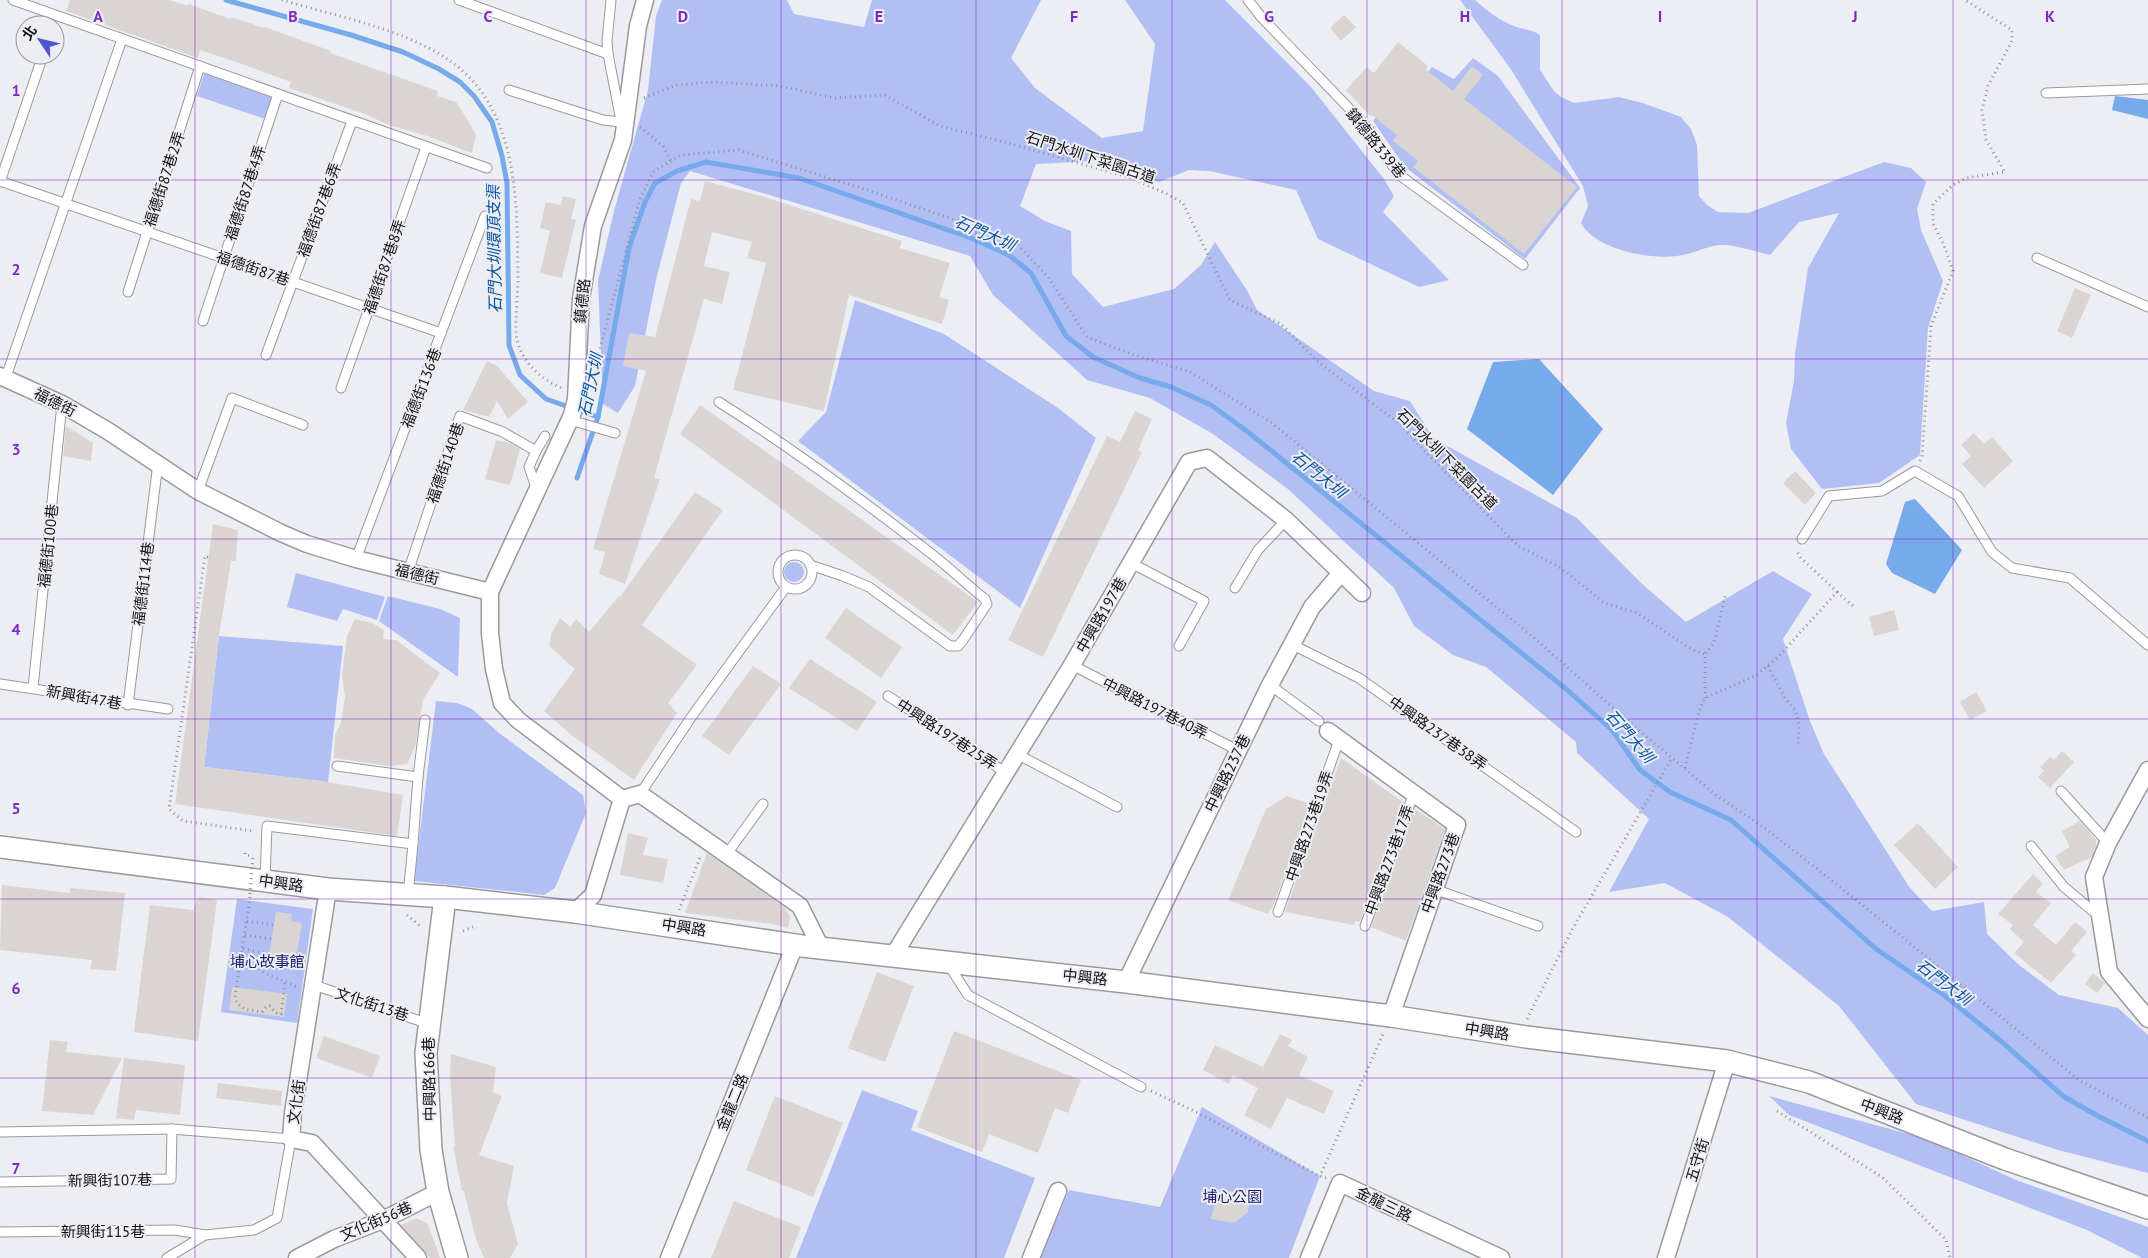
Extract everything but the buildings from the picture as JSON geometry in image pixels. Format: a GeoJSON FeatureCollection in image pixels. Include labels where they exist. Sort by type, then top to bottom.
{"type":"FeatureCollection","features":[{"type":"Feature","properties":{"kind":"street","name":"鎮德路"},"geometry":{"type":"LineString","coordinates":[[490,592],[572,412],[581,299],[593,226],[623,140],[638,26],[645,0]]}},
{"type":"Feature","properties":{"kind":"street","name":"福德街"},"geometry":{"type":"LineString","coordinates":[[3,377],[62,404],[158,463],[198,491],[281,533],[307,544],[356,559],[490,592]]}},
{"type":"Feature","properties":{"kind":"street","name":"中興路197巷"},"geometry":{"type":"LineString","coordinates":[[892,956],[1072,664],[1189,462],[1207,458],[1286,520],[1362,593]]}},
{"type":"Feature","properties":{"kind":"street","name":"中興路237巷"},"geometry":{"type":"LineString","coordinates":[[1126,982],[1270,685],[1294,645],[1312,607],[1342,573]]}},
{"type":"Feature","properties":{"kind":"street"},"geometry":{"type":"LineString","coordinates":[[490,592],[491,642],[494,669],[502,703],[518,720],[622,799]]}},
{"type":"Feature","properties":{"kind":"street","name":"中興路273巷"},"geometry":{"type":"LineString","coordinates":[[1329,731],[1457,825],[1391,1016]]}},
{"type":"Feature","properties":{"kind":"street"},"geometry":{"type":"LineString","coordinates":[[2148,770],[2108,843],[2094,877],[2108,972],[2148,1018]]}},
{"type":"Feature","properties":{"kind":"street"},"geometry":{"type":"LineString","coordinates":[[622,799],[640,794],[800,906],[821,948]]}},
{"type":"Feature","properties":{"kind":"street"},"geometry":{"type":"LineString","coordinates":[[575,912],[593,895],[622,799]]}},
{"type":"Feature","properties":{"kind":"street","name":"中興路"},"geometry":{"type":"LineString","coordinates":[[0,847],[255,890],[328,889],[444,897],[575,912],[795,945],[1126,982],[1391,1016],[1519,1036],[1727,1061],[1809,1082],[2005,1159],[2148,1208]]}},
{"type":"Feature","properties":{"kind":"street","name":"文化街"},"geometry":{"type":"LineString","coordinates":[[328,889],[307,987],[291,1139],[312,1143],[418,1258]]}},
{"type":"Feature","properties":{"kind":"street","name":"中興路166巷"},"geometry":{"type":"LineString","coordinates":[[444,897],[426,1053],[431,1150],[438,1192],[457,1258]]}},
{"type":"Feature","properties":{"kind":"street","name":"金龍二路"},"geometry":{"type":"LineString","coordinates":[[669,1258],[795,945]]}},
{"type":"Feature","properties":{"kind":"street","name":"五守街"},"geometry":{"type":"LineString","coordinates":[[1666,1258],[1727,1061]]}},
{"type":"Feature","properties":{"kind":"street","name":"金龍三路"},"geometry":{"type":"LineString","coordinates":[[1309,1258],[1340,1183],[1501,1258]]}},
{"type":"Feature","properties":{"kind":"street"},"geometry":{"type":"LineString","coordinates":[[1032,1258],[1058,1191]]}},
{"type":"Feature","properties":{"kind":"street","name":"文化街56巷"},"geometry":{"type":"LineString","coordinates":[[322,1258],[334,1239],[383,1220],[438,1192]]}},
{"type":"Feature","properties":{"kind":"street"},"geometry":{"type":"LineString","coordinates":[[297,1258],[334,1239]]}},
{"type":"Feature","properties":{"kind":"lane"},"geometry":{"type":"LineString","coordinates":[[13,0],[54,15]]}},
{"type":"Feature","properties":{"kind":"lane"},"geometry":{"type":"LineString","coordinates":[[459,0],[483,4],[608,54]]}},
{"type":"Feature","properties":{"kind":"lane"},"geometry":{"type":"LineString","coordinates":[[509,90],[602,120],[625,115],[608,54],[607,41],[611,0]]}},
{"type":"Feature","properties":{"kind":"lane","name":"鎮德路339巷"},"geometry":{"type":"LineString","coordinates":[[1248,0],[1262,18],[1368,128],[1398,174],[1523,265]]}},
{"type":"Feature","properties":{"kind":"lane"},"geometry":{"type":"LineString","coordinates":[[65,19],[487,168]]}},
{"type":"Feature","properties":{"kind":"lane"},"geometry":{"type":"LineString","coordinates":[[3,377],[66,204],[122,39]]}},
{"type":"Feature","properties":{"kind":"lane"},"geometry":{"type":"LineString","coordinates":[[0,181],[41,65]]}},
{"type":"Feature","properties":{"kind":"lane","name":"福德街87巷2弄"},"geometry":{"type":"LineString","coordinates":[[128,292],[200,66]]}},
{"type":"Feature","properties":{"kind":"lane"},"geometry":{"type":"LineString","coordinates":[[2046,93],[2148,89]]}},
{"type":"Feature","properties":{"kind":"lane","name":"福德街87巷4弄"},"geometry":{"type":"LineString","coordinates":[[203,320],[278,94]]}},
{"type":"Feature","properties":{"kind":"lane","name":"福德街87巷6弄"},"geometry":{"type":"LineString","coordinates":[[266,356],[352,121]]}},
{"type":"Feature","properties":{"kind":"lane","name":"福德街87巷8弄"},"geometry":{"type":"LineString","coordinates":[[341,388],[426,146]]}},
{"type":"Feature","properties":{"kind":"lane","name":"福德街87巷"},"geometry":{"type":"LineString","coordinates":[[0,181],[441,333]]}},
{"type":"Feature","properties":{"kind":"lane","name":"福德街136巷"},"geometry":{"type":"LineString","coordinates":[[356,559],[485,216]]}},
{"type":"Feature","properties":{"kind":"lane"},"geometry":{"type":"LineString","coordinates":[[2037,258],[2148,306]]}},
{"type":"Feature","properties":{"kind":"lane"},"geometry":{"type":"LineString","coordinates":[[198,491],[232,398],[303,425]]}},
{"type":"Feature","properties":{"kind":"lane"},"geometry":{"type":"LineString","coordinates":[[719,402],[784,443],[934,555],[985,598],[987,604],[958,646],[950,646],[869,587],[810,565],[797,555],[782,561],[778,578],[786,586],[796,589],[806,585],[811,576],[810,565]]}},
{"type":"Feature","properties":{"kind":"lane","name":"福德街100巷"},"geometry":{"type":"LineString","coordinates":[[33,688],[62,404]]}},
{"type":"Feature","properties":{"kind":"lane"},"geometry":{"type":"LineString","coordinates":[[572,412],[586,425],[615,433]]}},
{"type":"Feature","properties":{"kind":"lane","name":"福德街140巷"},"geometry":{"type":"LineString","coordinates":[[408,572],[460,416],[503,432],[536,451]]}},
{"type":"Feature","properties":{"kind":"lane"},"geometry":{"type":"LineString","coordinates":[[537,490],[529,467],[536,451],[546,436]]}},
{"type":"Feature","properties":{"kind":"lane","name":"福德街114巷"},"geometry":{"type":"LineString","coordinates":[[128,705],[158,463]]}},
{"type":"Feature","properties":{"kind":"lane"},"geometry":{"type":"LineString","coordinates":[[1802,539],[1830,496],[1882,491],[1915,471],[1958,496],[1992,552],[2012,568],[2070,578],[2148,645]]}},
{"type":"Feature","properties":{"kind":"lane"},"geometry":{"type":"LineString","coordinates":[[1235,588],[1258,550],[1286,520]]}},
{"type":"Feature","properties":{"kind":"lane"},"geometry":{"type":"LineString","coordinates":[[1131,563],[1204,602],[1178,646]]}},
{"type":"Feature","properties":{"kind":"lane"},"geometry":{"type":"LineString","coordinates":[[640,794],[692,716],[786,586]]}},
{"type":"Feature","properties":{"kind":"lane","name":"中興路237巷38弄"},"geometry":{"type":"LineString","coordinates":[[1294,645],[1360,678],[1576,832]]}},
{"type":"Feature","properties":{"kind":"lane","name":"中興路197巷40弄"},"geometry":{"type":"LineString","coordinates":[[1072,664],[1237,750]]}},
{"type":"Feature","properties":{"kind":"lane","name":"新興街47巷"},"geometry":{"type":"LineString","coordinates":[[0,684],[168,710]]}},
{"type":"Feature","properties":{"kind":"lane"},"geometry":{"type":"LineString","coordinates":[[1270,685],[1329,731]]}},
{"type":"Feature","properties":{"kind":"lane","name":"中興路197巷25弄"},"geometry":{"type":"LineString","coordinates":[[888,696],[1005,772]]}},
{"type":"Feature","properties":{"kind":"lane"},"geometry":{"type":"LineString","coordinates":[[408,896],[425,720]]}},
{"type":"Feature","properties":{"kind":"lane","name":"中興路273巷19弄"},"geometry":{"type":"LineString","coordinates":[[1278,912],[1329,731]]}},
{"type":"Feature","properties":{"kind":"lane"},"geometry":{"type":"LineString","coordinates":[[1017,754],[1117,807]]}},
{"type":"Feature","properties":{"kind":"lane"},"geometry":{"type":"LineString","coordinates":[[337,766],[418,777]]}},
{"type":"Feature","properties":{"kind":"lane"},"geometry":{"type":"LineString","coordinates":[[2061,791],[2108,843]]}},
{"type":"Feature","properties":{"kind":"lane","name":"中興路273巷17弄"},"geometry":{"type":"LineString","coordinates":[[1364,926],[1414,793]]}},
{"type":"Feature","properties":{"kind":"lane"},"geometry":{"type":"LineString","coordinates":[[726,855],[763,804]]}},
{"type":"Feature","properties":{"kind":"lane"},"geometry":{"type":"LineString","coordinates":[[255,890],[267,826],[413,844]]}},
{"type":"Feature","properties":{"kind":"lane"},"geometry":{"type":"LineString","coordinates":[[2030,846],[2064,887],[2100,918]]}},
{"type":"Feature","properties":{"kind":"lane"},"geometry":{"type":"LineString","coordinates":[[1434,889],[1538,926]]}},
{"type":"Feature","properties":{"kind":"lane"},"geometry":{"type":"LineString","coordinates":[[946,962],[968,994],[1141,1087]]}},
{"type":"Feature","properties":{"kind":"lane","name":"文化街13巷"},"geometry":{"type":"LineString","coordinates":[[307,987],[429,1024]]}},
{"type":"Feature","properties":{"kind":"lane"},"geometry":{"type":"LineString","coordinates":[[0,1132],[172,1129],[291,1139]]}},
{"type":"Feature","properties":{"kind":"lane","name":"新興街107巷"},"geometry":{"type":"LineString","coordinates":[[0,1182],[171,1179],[172,1129]]}},
{"type":"Feature","properties":{"kind":"lane","name":"新興街115巷"},"geometry":{"type":"LineString","coordinates":[[0,1232],[175,1230],[205,1234],[254,1230],[276,1218],[291,1139]]}},
{"type":"Feature","properties":{"kind":"lane"},"geometry":{"type":"LineString","coordinates":[[167,1258],[205,1234]]}},
{"type":"Feature","properties":{"kind":"path"},"geometry":{"type":"LineString","coordinates":[[1915,471],[1922,457],[1931,326],[1953,271],[1944,246],[1933,224],[1933,204],[1953,185],[1966,178],[2005,172],[1986,140],[1982,110],[1988,86],[2012,41],[2012,30],[1965,0]]}},
{"type":"Feature","properties":{"kind":"path","name":"石門水圳下菜園古道"},"geometry":{"type":"LineString","coordinates":[[625,115],[676,85],[714,82],[780,86],[834,98],[885,95],[940,126],[1131,178],[1167,194],[1184,203],[1230,300],[1280,324],[1317,361],[1400,424],[1518,546],[1561,568],[1604,603],[1637,613],[1693,650],[1705,654]]}},
{"type":"Feature","properties":{"kind":"path"},"geometry":{"type":"LineString","coordinates":[[625,115],[663,146],[671,161]]}},
{"type":"Feature","properties":{"kind":"path"},"geometry":{"type":"LineString","coordinates":[[1802,539],[1796,552],[1853,606]]}},
{"type":"Feature","properties":{"kind":"path"},"geometry":{"type":"LineString","coordinates":[[208,557],[205,556],[169,809],[183,821],[267,832]]}},
{"type":"Feature","properties":{"kind":"path"},"geometry":{"type":"LineString","coordinates":[[1705,698],[1758,675],[1837,592]]}},
{"type":"Feature","properties":{"kind":"path"},"geometry":{"type":"LineString","coordinates":[[1685,768],[1699,711],[1705,698],[1705,654],[1714,643],[1725,596]]}},
{"type":"Feature","properties":{"kind":"path"},"geometry":{"type":"LineString","coordinates":[[1768,666],[1785,698],[1796,711],[1799,728],[1798,745]]}},
{"type":"Feature","properties":{"kind":"path"},"geometry":{"type":"LineString","coordinates":[[1519,1036],[1574,928],[1672,758]]}},
{"type":"Feature","properties":{"kind":"path"},"geometry":{"type":"LineString","coordinates":[[674,926],[706,841]]}},
{"type":"Feature","properties":{"kind":"path"},"geometry":{"type":"LineString","coordinates":[[245,853],[253,856],[255,890],[247,921],[235,997],[240,1007],[262,1012],[267,1006],[270,1006],[276,1013],[281,1014],[285,982]]}},
{"type":"Feature","properties":{"kind":"path"},"geometry":{"type":"LineString","coordinates":[[247,921],[274,925]]}},
{"type":"Feature","properties":{"kind":"path"},"geometry":{"type":"LineString","coordinates":[[463,930],[475,926]]}},
{"type":"Feature","properties":{"kind":"path"},"geometry":{"type":"LineString","coordinates":[[245,935],[272,939]]}},
{"type":"Feature","properties":{"kind":"path"},"geometry":{"type":"LineString","coordinates":[[243,949],[270,954]]}},
{"type":"Feature","properties":{"kind":"path"},"geometry":{"type":"LineString","coordinates":[[242,958],[265,973],[285,982],[307,987]]}},
{"type":"Feature","properties":{"kind":"path"},"geometry":{"type":"LineString","coordinates":[[1320,1176],[1391,1016]]}},
{"type":"Feature","properties":{"kind":"path"},"geometry":{"type":"LineString","coordinates":[[1141,1087],[1190,1109],[1320,1176],[1340,1183]]}},
{"type":"Feature","properties":{"kind":"path"},"geometry":{"type":"LineString","coordinates":[[1777,1111],[1882,1177],[1946,1240],[1950,1258]]}},
{"type":"Feature","properties":{"kind":"green space"},"geometry":{"type":"Polygon","coordinates":[[[662,0],[787,0],[794,14],[864,27],[872,0],[1041,0],[1011,58],[1035,88],[1102,138],[1143,131],[1155,44],[1125,0],[1225,0],[1311,87],[1384,179],[1394,196],[1383,212],[1449,280],[1419,287],[1318,239],[1296,190],[1209,171],[1189,170],[1159,182],[1094,161],[1036,164],[1020,206],[1045,221],[1071,231],[1072,274],[1103,307],[1174,289],[1201,265],[1215,242],[1248,292],[1257,310],[1374,391],[1410,401],[1433,438],[1577,518],[1640,582],[1686,622],[1773,571],[1812,594],[1783,639],[1810,721],[1824,754],[1910,888],[1932,911],[1984,902],[1987,934],[2019,965],[2059,995],[2118,1008],[2148,1035],[2148,1173],[2058,1150],[1916,1104],[1839,1006],[1728,917],[1665,883],[1609,892],[1649,819],[1577,753],[1576,742],[1486,667],[1453,655],[1414,626],[1394,588],[1288,489],[1213,434],[1150,398],[1087,380],[993,295],[970,256],[690,171],[681,183],[656,280],[635,386],[618,413],[603,404],[598,281],[614,211],[648,90],[656,16],[662,0]]]}},
{"type":"Feature","properties":{"kind":"green space"},"geometry":{"type":"Polygon","coordinates":[[[1460,0],[1475,0],[1504,21],[1540,35],[1540,70],[1554,91],[1561,97],[1574,103],[1619,97],[1643,103],[1681,117],[1691,129],[1697,145],[1699,196],[1707,205],[1718,212],[1748,213],[1884,162],[1911,168],[1926,182],[1917,209],[1921,230],[1943,281],[1928,328],[1920,455],[1879,483],[1822,489],[1791,449],[1786,423],[1794,381],[1795,354],[1808,268],[1839,213],[1799,222],[1770,255],[1739,247],[1721,245],[1683,255],[1642,255],[1627,252],[1599,241],[1581,223],[1588,206],[1583,186],[1510,68],[1460,0]]]}},
{"type":"Feature","properties":{"kind":"green space"},"geometry":{"type":"Polygon","coordinates":[[[1473,58],[1498,76],[1580,188],[1525,259],[1405,167],[1373,121],[1396,92],[1406,99],[1432,67],[1454,79],[1473,58]]]}},
{"type":"Feature","properties":{"kind":"green space"},"geometry":{"type":"Polygon","coordinates":[[[205,71],[272,97],[265,119],[197,96],[205,71]]]}},
{"type":"Feature","properties":{"kind":"green space"},"geometry":{"type":"Polygon","coordinates":[[[855,300],[944,334],[1058,408],[1096,438],[1020,608],[798,441],[826,412],[855,300]]]}},
{"type":"Feature","properties":{"kind":"green space"},"geometry":{"type":"Polygon","coordinates":[[[790,562],[798,562],[804,568],[804,576],[798,582],[790,582],[784,576],[784,568],[790,562]]]}},
{"type":"Feature","properties":{"kind":"green space"},"geometry":{"type":"Polygon","coordinates":[[[296,573],[385,597],[377,620],[343,609],[337,621],[287,607],[296,573]]]}},
{"type":"Feature","properties":{"kind":"green space"},"geometry":{"type":"Polygon","coordinates":[[[388,596],[440,609],[460,618],[458,677],[379,621],[388,596]]]}},
{"type":"Feature","properties":{"kind":"green space"},"geometry":{"type":"Polygon","coordinates":[[[219,636],[343,646],[328,782],[204,767],[219,636]]]}},
{"type":"Feature","properties":{"kind":"green space"},"geometry":{"type":"Polygon","coordinates":[[[436,701],[457,703],[472,709],[499,733],[583,795],[586,813],[555,888],[544,895],[414,881],[436,701]]]}},
{"type":"Feature","properties":{"kind":"green space","name":"埔心故事館"},"geometry":{"type":"Polygon","coordinates":[[[237,899],[313,909],[297,1023],[221,1012],[237,899]]]}},
{"type":"Feature","properties":{"kind":"green space"},"geometry":{"type":"Polygon","coordinates":[[[862,1090],[918,1111],[911,1130],[1035,1178],[1004,1258],[796,1258],[862,1090]]]}},
{"type":"Feature","properties":{"kind":"green space"},"geometry":{"type":"Polygon","coordinates":[[[1769,1096],[1927,1139],[2016,1180],[2148,1227],[2148,1258],[2142,1258],[2087,1230],[1789,1115],[1769,1096]]]}},
{"type":"Feature","properties":{"kind":"green space","name":"埔心公園"},"geometry":{"type":"Polygon","coordinates":[[[1202,1107],[1320,1176],[1289,1258],[1040,1258],[1069,1190],[1160,1207],[1202,1107]]]}},
{"type":"Feature","properties":{"kind":"shaded area"},"geometry":{"type":"Polygon","coordinates":[[[2115,96],[2148,100],[2148,119],[2112,110],[2115,96]]]}},
{"type":"Feature","properties":{"kind":"shaded area"},"geometry":{"type":"Polygon","coordinates":[[[1539,359],[1603,429],[1553,495],[1467,429],[1493,362],[1539,359]]]}},
{"type":"Feature","properties":{"kind":"shaded area"},"geometry":{"type":"Polygon","coordinates":[[[1915,499],[1962,550],[1935,594],[1892,573],[1886,564],[1905,502],[1915,499]]]}},
{"type":"Feature","properties":{"kind":"waterway","name":"石門大圳環頂支渠"},"geometry":{"type":"LineString","coordinates":[[226,0],[351,35],[403,52],[439,69],[460,82],[474,96],[492,122],[502,156],[507,183],[509,345],[520,375],[546,399],[598,417]]}},
{"type":"Feature","properties":{"kind":"waterway","name":"石門大圳"},"geometry":{"type":"LineString","coordinates":[[577,478],[598,417],[629,248],[645,202],[655,183],[677,171],[706,162],[799,178],[971,238],[1009,255],[1031,273],[1066,336],[1093,357],[1140,378],[1171,387],[1211,405],[1248,432],[1566,689],[1612,730],[1640,770],[1670,792],[1731,820],[1876,949],[1945,996],[2002,1042],[2063,1096],[2148,1141]]}}]}
